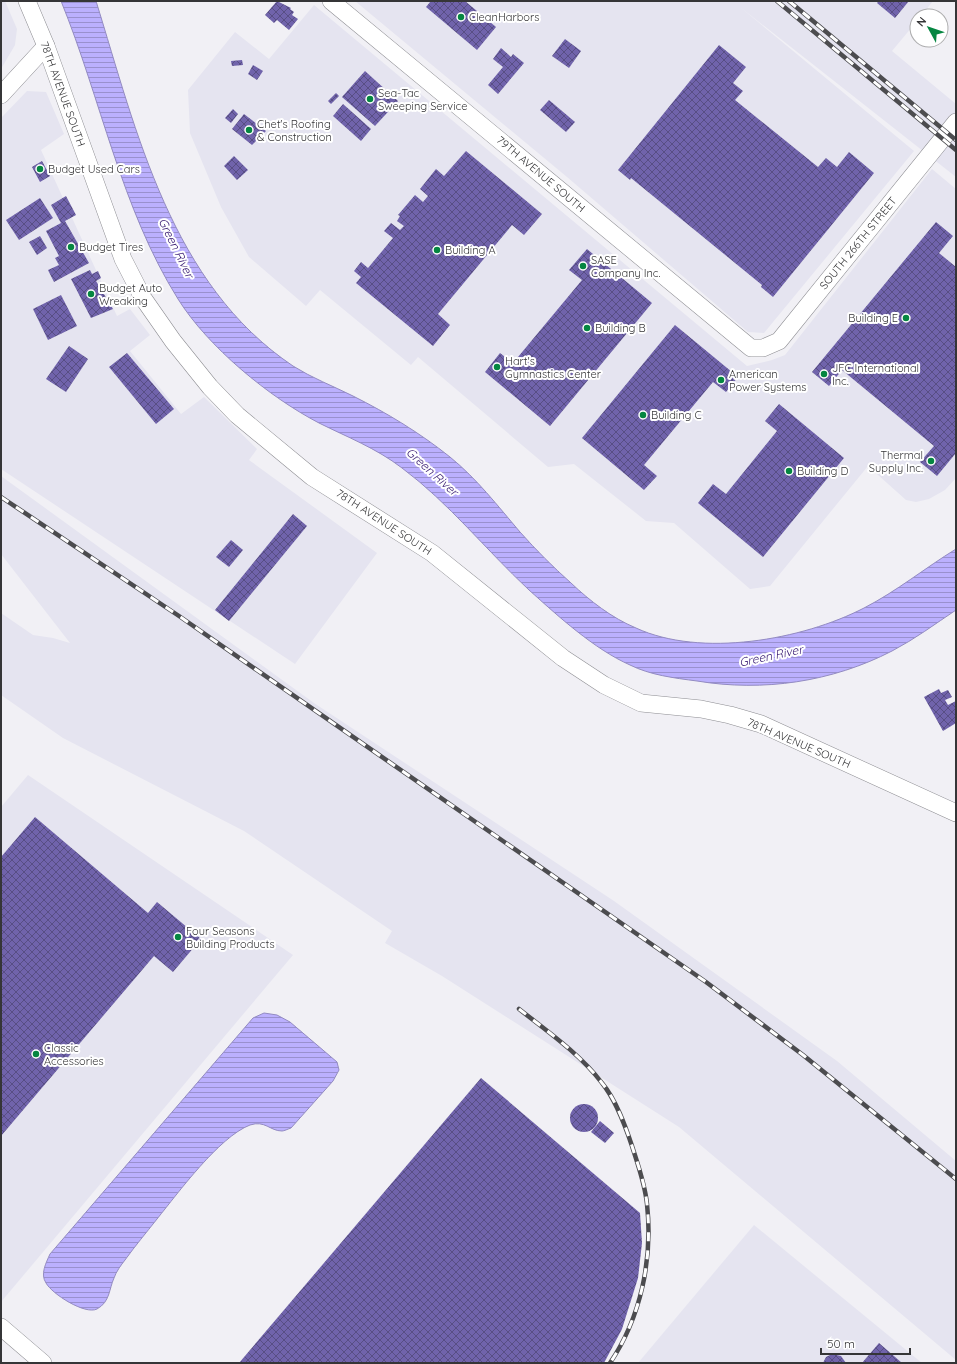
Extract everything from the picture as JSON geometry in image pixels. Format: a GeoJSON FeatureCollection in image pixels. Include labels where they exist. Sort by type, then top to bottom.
{"type":"FeatureCollection","features":[{"type":"Feature","properties":{"kind":"street","name":"78TH AVENUE SOUTH"},"geometry":{"type":"LineString","coordinates":[[27,1],[46,46],[123,259],[143,298],[193,366],[232,409],[262,436],[312,477],[432,553],[563,658],[604,686],[641,703],[701,709],[730,715],[761,724],[956,813]]}},
{"type":"Feature","properties":{"kind":"street","name":"79TH AVENUE SOUTH"},"geometry":{"type":"LineString","coordinates":[[331,1],[751,348]]}},
{"type":"Feature","properties":{"kind":"street"},"geometry":{"type":"LineString","coordinates":[[1,95],[46,46]]}},
{"type":"Feature","properties":{"kind":"street","name":"SOUTH 266TH STREET"},"geometry":{"type":"LineString","coordinates":[[751,348],[763,348],[778,341],[956,122]]}},
{"type":"Feature","properties":{"kind":"street"},"geometry":{"type":"LineString","coordinates":[[1,1327],[43,1363]]}},
{"type":"Feature","properties":{"kind":"shaded area"},"geometry":{"type":"Polygon","coordinates":[[[1,1],[5,1],[17,29],[15,45],[1,69],[1,1]]]}},
{"type":"Feature","properties":{"kind":"shaded area"},"geometry":{"type":"Polygon","coordinates":[[[355,1],[933,1],[927,8],[909,8],[909,31],[892,51],[956,104],[956,177],[740,7],[914,151],[764,333],[748,332],[567,177],[355,1]]]}},
{"type":"Feature","properties":{"kind":"shaded area"},"geometry":{"type":"Polygon","coordinates":[[[314,5],[747,366],[785,355],[932,169],[956,189],[956,478],[945,490],[929,499],[916,502],[906,500],[868,466],[770,586],[750,589],[674,523],[646,521],[574,464],[548,467],[418,357],[411,365],[320,290],[306,306],[249,257],[221,207],[190,133],[188,90],[235,32],[269,59],[314,5]]]}},
{"type":"Feature","properties":{"kind":"shaded area"},"geometry":{"type":"Polygon","coordinates":[[[27,91],[46,92],[64,134],[41,150],[117,316],[130,309],[150,335],[130,351],[181,414],[204,397],[257,449],[249,460],[377,553],[295,664],[1,469],[1,118],[27,91]]]}},
{"type":"Feature","properties":{"kind":"shaded area"},"geometry":{"type":"Polygon","coordinates":[[[1,476],[314,703],[614,901],[837,1061],[956,1161],[956,1360],[679,1127],[442,976],[385,943],[392,931],[244,831],[63,738],[1,695],[1,613],[33,635],[53,638],[70,643],[1,554],[1,476]]]}},
{"type":"Feature","properties":{"kind":"shaded area"},"geometry":{"type":"Polygon","coordinates":[[[28,775],[293,955],[1,1302],[1,807],[28,775]]]}},
{"type":"Feature","properties":{"kind":"shaded area"},"geometry":{"type":"Polygon","coordinates":[[[754,1225],[922,1363],[638,1363],[754,1225]]]}},
{"type":"Feature","properties":{"kind":"water","name":"Green River"},"geometry":{"type":"Polygon","coordinates":[[[61,1],[96,1],[144,153],[164,202],[188,249],[217,293],[251,332],[293,366],[391,416],[450,457],[478,483],[520,532],[545,558],[578,590],[594,603],[627,624],[662,637],[690,642],[720,643],[751,641],[811,629],[864,608],[956,549],[956,610],[909,642],[869,662],[821,677],[772,685],[722,684],[654,674],[638,668],[603,650],[577,631],[529,590],[452,511],[402,468],[382,454],[319,423],[280,399],[241,369],[206,335],[178,299],[158,264],[141,228],[126,191],[75,38],[61,1]]]}},
{"type":"Feature","properties":{"kind":"water"},"geometry":{"type":"Polygon","coordinates":[[[264,1013],[277,1015],[290,1022],[337,1062],[339,1070],[333,1081],[291,1128],[278,1131],[260,1124],[250,1125],[238,1131],[212,1153],[187,1181],[122,1264],[112,1282],[107,1299],[101,1306],[92,1310],[85,1309],[69,1302],[55,1293],[49,1288],[44,1280],[44,1268],[50,1254],[253,1018],[264,1013]]]}},
{"type":"Feature","properties":{"kind":"building"},"geometry":{"type":"Polygon","coordinates":[[[277,1],[291,8],[290,9],[294,12],[292,15],[298,19],[289,30],[277,20],[274,23],[265,15],[277,1]]]}},
{"type":"Feature","properties":{"kind":"building","name":"CleanHarbors"},"geometry":{"type":"Polygon","coordinates":[[[431,1],[465,1],[496,27],[477,50],[426,7],[431,1]]]}},
{"type":"Feature","properties":{"kind":"building"},"geometry":{"type":"Polygon","coordinates":[[[879,1],[909,1],[895,18],[877,3],[879,1]]]}},
{"type":"Feature","properties":{"kind":"building"},"geometry":{"type":"Polygon","coordinates":[[[565,39],[581,51],[569,68],[552,56],[565,39]]]}},
{"type":"Feature","properties":{"kind":"building"},"geometry":{"type":"Polygon","coordinates":[[[719,45],[746,67],[733,83],[743,91],[735,100],[818,167],[826,158],[837,167],[849,152],[874,173],[773,297],[761,287],[762,285],[631,178],[630,180],[618,170],[719,45]]]}},
{"type":"Feature","properties":{"kind":"building"},"geometry":{"type":"Polygon","coordinates":[[[501,48],[511,57],[513,54],[524,63],[498,94],[488,85],[503,67],[493,59],[501,48]]]}},
{"type":"Feature","properties":{"kind":"building"},"geometry":{"type":"Polygon","coordinates":[[[242,60],[243,65],[232,66],[231,61],[242,60]]]}},
{"type":"Feature","properties":{"kind":"building"},"geometry":{"type":"Polygon","coordinates":[[[253,65],[263,71],[257,80],[248,74],[253,65]]]}},
{"type":"Feature","properties":{"kind":"building","name":"Sea-Tac Sweeping Service"},"geometry":{"type":"Polygon","coordinates":[[[365,71],[398,101],[375,126],[342,97],[365,71]]]}},
{"type":"Feature","properties":{"kind":"building"},"geometry":{"type":"Polygon","coordinates":[[[336,93],[339,96],[331,104],[328,101],[336,93]]]}},
{"type":"Feature","properties":{"kind":"building"},"geometry":{"type":"Polygon","coordinates":[[[549,100],[575,122],[566,132],[540,110],[549,100]]]}},
{"type":"Feature","properties":{"kind":"building"},"geometry":{"type":"Polygon","coordinates":[[[343,104],[371,129],[361,141],[333,116],[343,104]]]}},
{"type":"Feature","properties":{"kind":"building"},"geometry":{"type":"Polygon","coordinates":[[[233,109],[238,114],[231,123],[225,118],[233,109]]]}},
{"type":"Feature","properties":{"kind":"building","name":"Chet's Roofing & Construction"},"geometry":{"type":"Polygon","coordinates":[[[244,114],[266,131],[252,145],[232,129],[244,114]]]}},
{"type":"Feature","properties":{"kind":"building","name":"Building A"},"geometry":{"type":"Polygon","coordinates":[[[466,151],[542,214],[524,235],[512,225],[438,314],[450,325],[433,346],[356,283],[361,277],[354,271],[361,262],[368,268],[393,238],[384,231],[391,223],[400,230],[404,226],[397,221],[400,216],[398,215],[415,195],[423,202],[428,196],[420,189],[436,169],[444,176],[466,151]]]}},
{"type":"Feature","properties":{"kind":"building"},"geometry":{"type":"Polygon","coordinates":[[[234,156],[248,170],[237,180],[224,166],[234,156]]]}},
{"type":"Feature","properties":{"kind":"building"},"geometry":{"type":"Polygon","coordinates":[[[42,161],[50,176],[40,182],[32,167],[42,161]]]}},
{"type":"Feature","properties":{"kind":"building"},"geometry":{"type":"Polygon","coordinates":[[[66,196],[76,215],[65,221],[89,263],[54,282],[48,270],[59,265],[55,258],[59,256],[46,231],[61,223],[51,205],[66,196]]]}},
{"type":"Feature","properties":{"kind":"building"},"geometry":{"type":"Polygon","coordinates":[[[40,198],[53,218],[19,240],[6,220],[40,198]]]}},
{"type":"Feature","properties":{"kind":"building","name":"Building E"},"geometry":{"type":"Polygon","coordinates":[[[936,222],[953,236],[939,253],[956,267],[956,453],[937,476],[920,462],[934,446],[842,370],[829,386],[812,372],[936,222]]]}},
{"type":"Feature","properties":{"kind":"building"},"geometry":{"type":"Polygon","coordinates":[[[40,236],[47,248],[37,255],[29,242],[40,236]]]}},
{"type":"Feature","properties":{"kind":"building","name":"Building B"},"geometry":{"type":"Polygon","coordinates":[[[587,249],[652,303],[550,426],[485,372],[500,353],[513,363],[582,280],[569,270],[587,249]]]}},
{"type":"Feature","properties":{"kind":"building"},"geometry":{"type":"Polygon","coordinates":[[[90,270],[92,274],[98,271],[101,278],[96,281],[113,309],[91,318],[71,279],[90,270]]]}},
{"type":"Feature","properties":{"kind":"building"},"geometry":{"type":"Polygon","coordinates":[[[61,295],[77,326],[48,340],[33,309],[61,295]]]}},
{"type":"Feature","properties":{"kind":"building","name":"Building C"},"geometry":{"type":"Polygon","coordinates":[[[675,325],[738,377],[726,392],[713,382],[644,465],[657,476],[644,490],[582,438],[675,325]]]}},
{"type":"Feature","properties":{"kind":"building"},"geometry":{"type":"Polygon","coordinates":[[[69,346],[88,359],[66,392],[46,379],[69,346]]]}},
{"type":"Feature","properties":{"kind":"building"},"geometry":{"type":"Polygon","coordinates":[[[127,353],[174,409],[156,424],[109,367],[127,353]]]}},
{"type":"Feature","properties":{"kind":"building","name":"Building D"},"geometry":{"type":"Polygon","coordinates":[[[779,404],[844,458],[763,557],[698,503],[713,484],[726,494],[777,431],[765,421],[779,404]]]}},
{"type":"Feature","properties":{"kind":"building"},"geometry":{"type":"Polygon","coordinates":[[[293,514],[307,526],[229,621],[215,610],[293,514]]]}},
{"type":"Feature","properties":{"kind":"building"},"geometry":{"type":"Polygon","coordinates":[[[231,540],[243,550],[229,567],[216,557],[231,540]]]}},
{"type":"Feature","properties":{"kind":"building"},"geometry":{"type":"Polygon","coordinates":[[[939,689],[941,693],[948,690],[952,697],[945,700],[948,705],[956,701],[956,723],[943,731],[924,697],[939,689]]]}},
{"type":"Feature","properties":{"kind":"building","name":"Classic Accessories"},"geometry":{"type":"Polygon","coordinates":[[[35,817],[148,913],[157,902],[201,939],[173,972],[154,956],[1,1136],[1,857],[35,817]]]}},
{"type":"Feature","properties":{"kind":"building"},"geometry":{"type":"Polygon","coordinates":[[[481,1078],[640,1213],[642,1243],[638,1278],[622,1329],[604,1363],[239,1363],[481,1078]]]}},
{"type":"Feature","properties":{"kind":"building"},"geometry":{"type":"Polygon","coordinates":[[[584,1104],[594,1108],[598,1118],[594,1128],[584,1132],[574,1128],[570,1118],[574,1108],[584,1104]]]}},
{"type":"Feature","properties":{"kind":"building"},"geometry":{"type":"Polygon","coordinates":[[[600,1121],[614,1133],[605,1143],[591,1132],[600,1121]]]}},
{"type":"Feature","properties":{"kind":"building"},"geometry":{"type":"Polygon","coordinates":[[[879,1343],[902,1363],[862,1363],[879,1343]]]}},
{"type":"Feature","properties":{"kind":"building"},"geometry":{"type":"Polygon","coordinates":[[[832,1354],[841,1356],[846,1363],[823,1363],[826,1357],[832,1354]]]}},
{"type":"Feature","properties":{"kind":"railway"},"geometry":{"type":"LineString","coordinates":[[777,1],[956,150]]}},
{"type":"Feature","properties":{"kind":"railway"},"geometry":{"type":"LineString","coordinates":[[789,1],[956,140]]}},
{"type":"Feature","properties":{"kind":"railway"},"geometry":{"type":"LineString","coordinates":[[1,497],[179,616],[706,982],[803,1055],[956,1179]]}},
{"type":"Feature","properties":{"kind":"railway"},"geometry":{"type":"LineString","coordinates":[[519,1009],[552,1034],[584,1062],[607,1090],[623,1121],[643,1182],[647,1204],[648,1225],[646,1266],[637,1307],[630,1326],[610,1363]]}},
{"type":"Feature","properties":{"kind":"place","name":"CleanHarbors"},"geometry":{"type":"Point","coordinates":[461,17]}},
{"type":"Feature","properties":{"kind":"place","name":"Sea-Tac Sweeping Service"},"geometry":{"type":"Point","coordinates":[370,99]}},
{"type":"Feature","properties":{"kind":"place","name":"Chet's Roofing & Construction"},"geometry":{"type":"Point","coordinates":[249,130]}},
{"type":"Feature","properties":{"kind":"place","name":"Budget Used Cars"},"geometry":{"type":"Point","coordinates":[40,169]}},
{"type":"Feature","properties":{"kind":"place","name":"Budget Tires"},"geometry":{"type":"Point","coordinates":[71,247]}},
{"type":"Feature","properties":{"kind":"place","name":"Building A"},"geometry":{"type":"Point","coordinates":[437,250]}},
{"type":"Feature","properties":{"kind":"place","name":"SASE Company Inc."},"geometry":{"type":"Point","coordinates":[583,266]}},
{"type":"Feature","properties":{"kind":"place","name":"Budget Auto Wreaking"},"geometry":{"type":"Point","coordinates":[91,294]}},
{"type":"Feature","properties":{"kind":"place","name":"Building E"},"geometry":{"type":"Point","coordinates":[906,318]}},
{"type":"Feature","properties":{"kind":"place","name":"Building B"},"geometry":{"type":"Point","coordinates":[587,328]}},
{"type":"Feature","properties":{"kind":"place","name":"Hart's Gymnastics Center"},"geometry":{"type":"Point","coordinates":[497,367]}},
{"type":"Feature","properties":{"kind":"place","name":"JFC International Inc."},"geometry":{"type":"Point","coordinates":[824,374]}},
{"type":"Feature","properties":{"kind":"place","name":"American Power Systems"},"geometry":{"type":"Point","coordinates":[721,380]}},
{"type":"Feature","properties":{"kind":"place","name":"Building C"},"geometry":{"type":"Point","coordinates":[643,415]}},
{"type":"Feature","properties":{"kind":"place","name":"Thermal Supply Inc."},"geometry":{"type":"Point","coordinates":[931,461]}},
{"type":"Feature","properties":{"kind":"place","name":"Building D"},"geometry":{"type":"Point","coordinates":[789,471]}},
{"type":"Feature","properties":{"kind":"place","name":"Four Seasons Building Products"},"geometry":{"type":"Point","coordinates":[178,937]}},
{"type":"Feature","properties":{"kind":"place","name":"Classic Accessories"},"geometry":{"type":"Point","coordinates":[36,1054]}}]}
